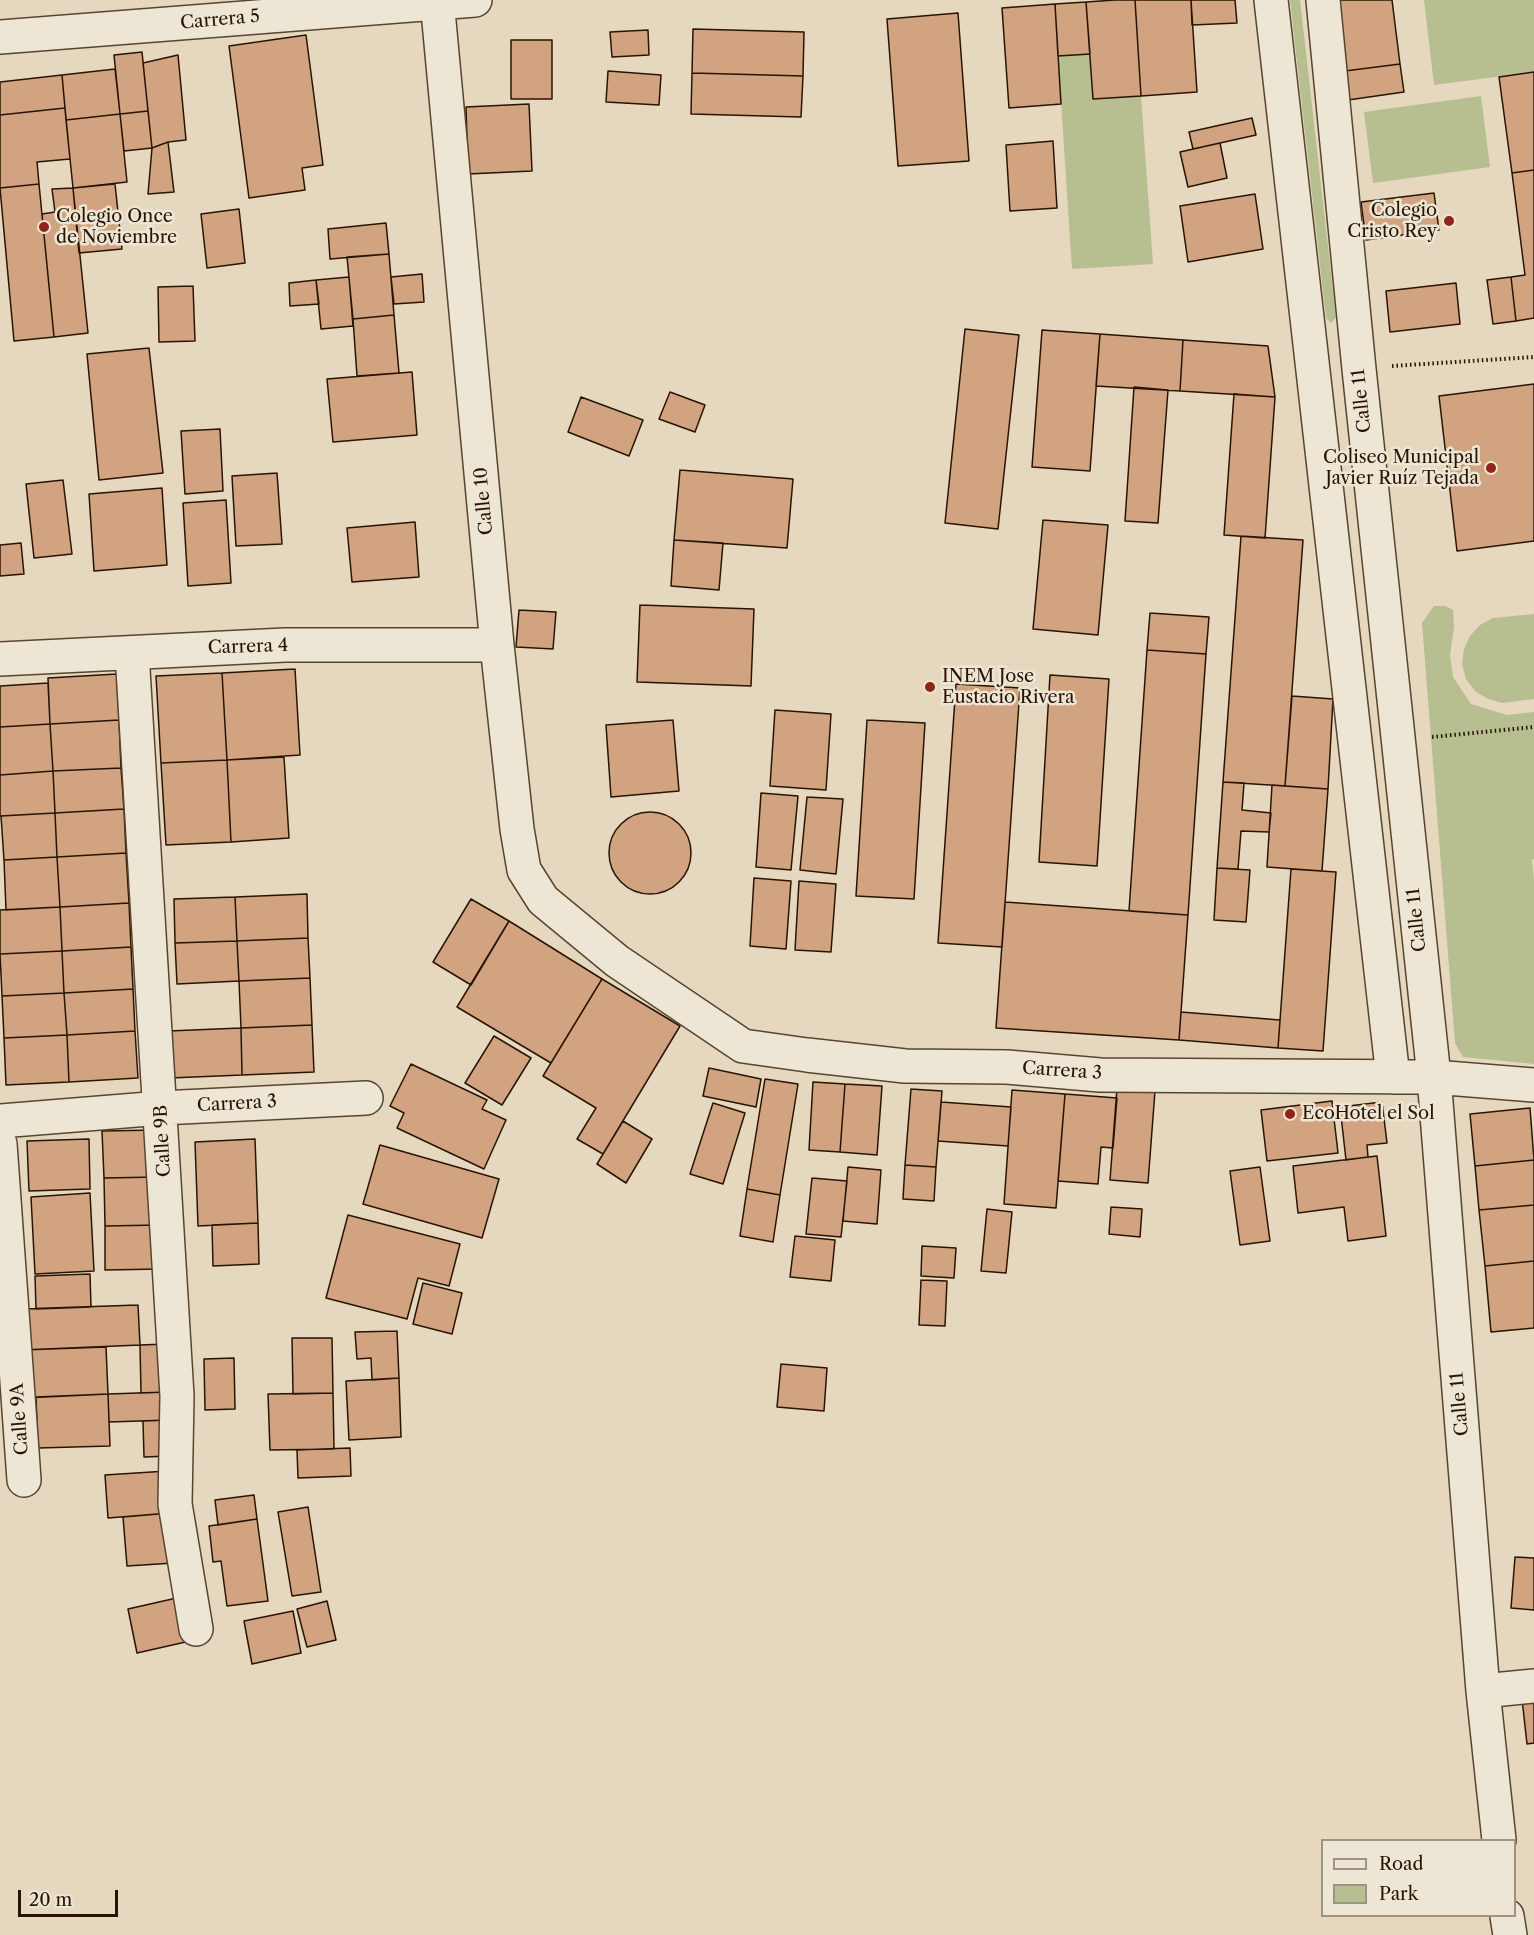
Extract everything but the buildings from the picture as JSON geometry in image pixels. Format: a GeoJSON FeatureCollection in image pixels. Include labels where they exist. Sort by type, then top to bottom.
{"type":"FeatureCollection","features":[{"type":"Feature","properties":{"kind":"street","name":"Carrera 5"},"geometry":{"type":"LineString","coordinates":[[0,37],[437,1],[475,0]]}},
{"type":"Feature","properties":{"kind":"street"},"geometry":{"type":"LineString","coordinates":[[1271,0],[1393,1077]]}},
{"type":"Feature","properties":{"kind":"street","name":"Calle 11"},"geometry":{"type":"LineString","coordinates":[[1323,0],[1359,369],[1434,1077],[1483,1690],[1499,1839]]}},
{"type":"Feature","properties":{"kind":"street","name":"Calle 10"},"geometry":{"type":"LineString","coordinates":[[437,1],[497,645],[517,829],[524,870],[543,900],[617,961]]}},
{"type":"Feature","properties":{"kind":"street"},"geometry":{"type":"LineString","coordinates":[[1312,374],[1359,369]]}},
{"type":"Feature","properties":{"kind":"street","name":"Carrera 4"},"geometry":{"type":"LineString","coordinates":[[0,659],[285,645],[497,645]]}},
{"type":"Feature","properties":{"kind":"street","name":"Calle 9B"},"geometry":{"type":"LineString","coordinates":[[132,653],[177,1396],[175,1504],[196,1629]]}},
{"type":"Feature","properties":{"kind":"street","name":"Carrera 3"},"geometry":{"type":"LineString","coordinates":[[617,961],[743,1046],[807,1055],[905,1066],[1007,1067],[1100,1075],[1434,1077],[1534,1085]]}},
{"type":"Feature","properties":{"kind":"street","name":"Carrera 3"},"geometry":{"type":"LineString","coordinates":[[0,1121],[161,1107],[366,1098]]}},
{"type":"Feature","properties":{"kind":"street","name":"Calle 9A"},"geometry":{"type":"LineString","coordinates":[[0,1144],[24,1480]]}},
{"type":"Feature","properties":{"kind":"street"},"geometry":{"type":"LineString","coordinates":[[1483,1690],[1534,1686]]}},
{"type":"Feature","properties":{"kind":"street"},"geometry":{"type":"LineString","coordinates":[[1508,1917],[1509,1935]]}},
{"type":"Feature","properties":{"kind":"path"},"geometry":{"type":"LineString","coordinates":[[1359,369],[1534,357]]}},
{"type":"Feature","properties":{"kind":"path"},"geometry":{"type":"LineString","coordinates":[[1398,740],[1534,727]]}},
{"type":"Feature","properties":{"kind":"green space"},"geometry":{"type":"Polygon","coordinates":[[[1290,0],[1300,0],[1336,317],[1331,323],[1326,318],[1290,0]]]}},
{"type":"Feature","properties":{"kind":"green space"},"geometry":{"type":"Polygon","coordinates":[[[1424,0],[1534,0],[1534,72],[1434,85],[1424,0]]]}},
{"type":"Feature","properties":{"kind":"green space"},"geometry":{"type":"Polygon","coordinates":[[[1090,54],[1141,96],[1153,264],[1072,269],[1058,56],[1090,54]]]}},
{"type":"Feature","properties":{"kind":"green space"},"geometry":{"type":"Polygon","coordinates":[[[1481,96],[1490,167],[1373,183],[1364,112],[1481,96]]]}},
{"type":"Feature","properties":{"kind":"green space"},"geometry":{"type":"Polygon","coordinates":[[[1434,606],[1445,606],[1453,610],[1454,627],[1450,655],[1453,677],[1471,704],[1507,715],[1534,712],[1534,859],[1532,860],[1534,1064],[1463,1057],[1455,1043],[1422,623],[1434,606]]]}},
{"type":"Feature","properties":{"kind":"green space"},"geometry":{"type":"Polygon","coordinates":[[[1534,614],[1534,699],[1502,703],[1488,699],[1475,691],[1466,679],[1462,664],[1464,649],[1470,636],[1480,625],[1493,618],[1534,614]]]}},
{"type":"Feature","properties":{"kind":"place","name":"Colegio Cristo Rey"},"geometry":{"type":"Point","coordinates":[1449,221]}},
{"type":"Feature","properties":{"kind":"place","name":"Colegio Once de Noviembre"},"geometry":{"type":"Point","coordinates":[44,227]}},
{"type":"Feature","properties":{"kind":"place","name":"Coliseo Municipal Javier Ruíz Tejada"},"geometry":{"type":"Point","coordinates":[1491,468]}},
{"type":"Feature","properties":{"kind":"place","name":"INEM Jose Eustacio Rivera"},"geometry":{"type":"Point","coordinates":[930,687]}},
{"type":"Feature","properties":{"kind":"place","name":"EcoHotel el Sol"},"geometry":{"type":"Point","coordinates":[1290,1114]}}]}
